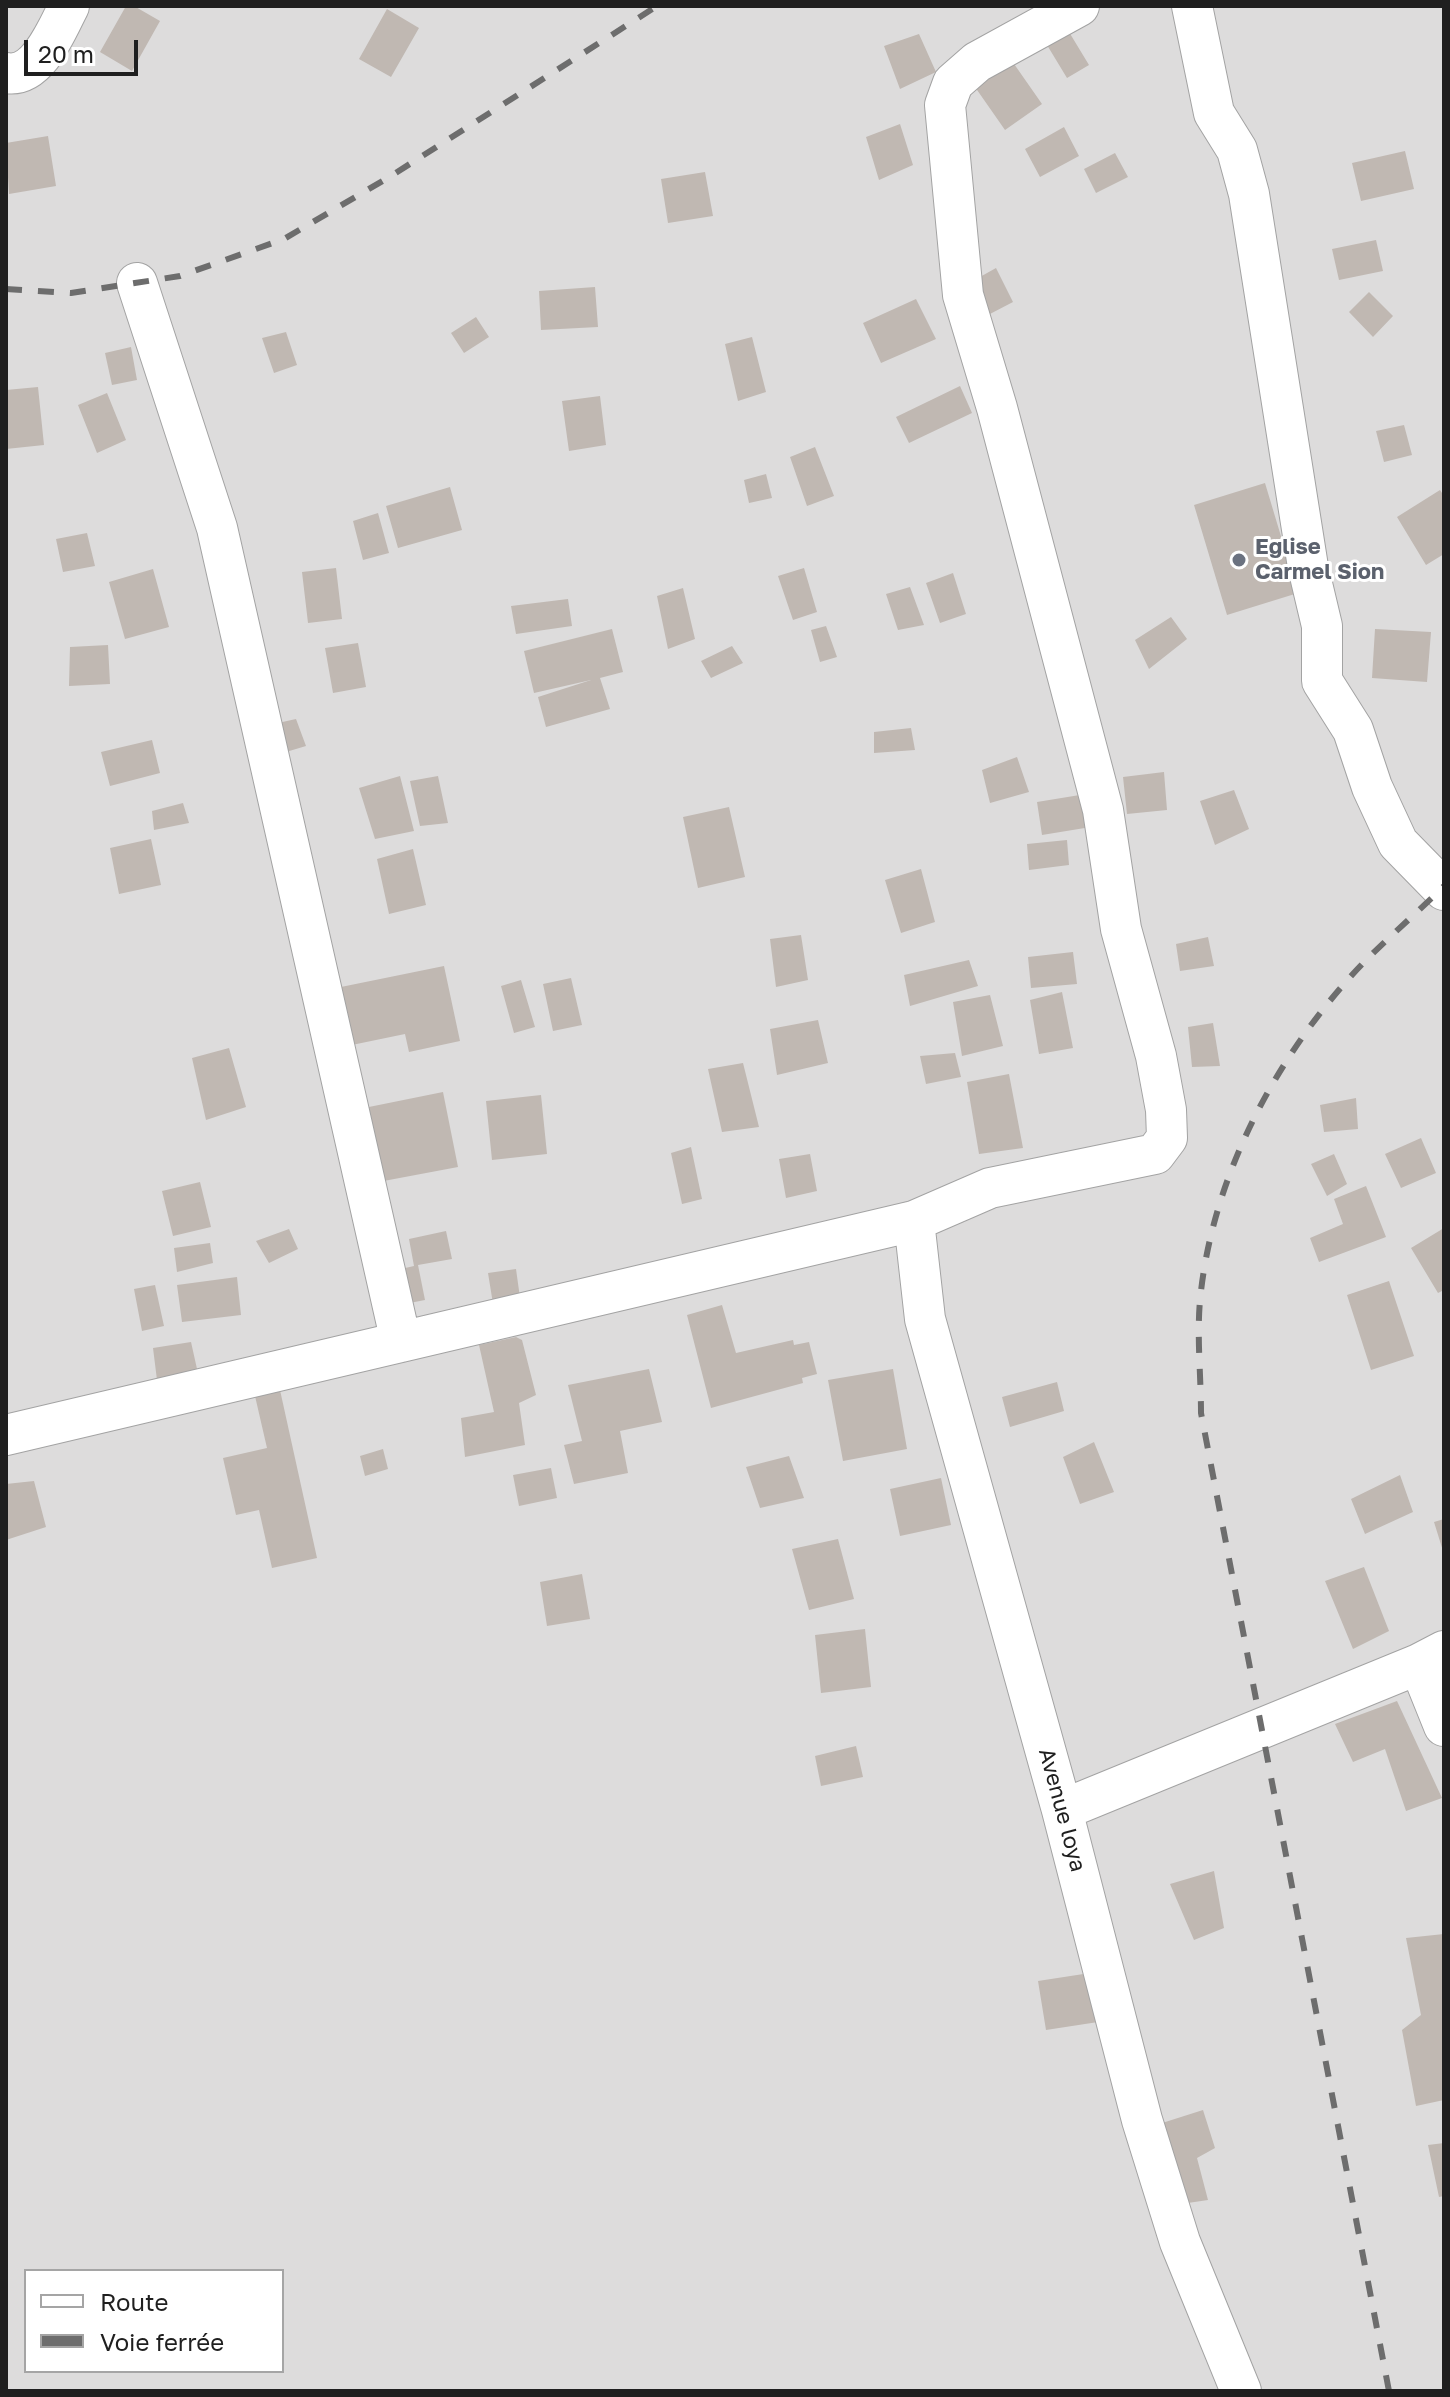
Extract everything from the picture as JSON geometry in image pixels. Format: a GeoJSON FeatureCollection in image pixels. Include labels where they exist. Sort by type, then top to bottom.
{"type":"FeatureCollection","features":[{"type":"Feature","properties":{"kind":"street"},"geometry":{"type":"LineString","coordinates":[[6,73],[29,68],[50,43],[69,6]]}},
{"type":"Feature","properties":{"kind":"street"},"geometry":{"type":"LineString","coordinates":[[6,1435],[914,1221],[990,1188],[1155,1154],[1167,1138],[1166,1110],[1156,1056],[1121,929],[1103,810],[1006,438],[963,295],[945,105],[953,83],[977,62],[1079,6]]}},
{"type":"Feature","properties":{"kind":"street"},"geometry":{"type":"LineString","coordinates":[[1192,6],[1214,113],[1237,150],[1249,194],[1304,540],[1322,626],[1322,681],[1353,730],[1372,787],[1398,843],[1444,890]]}},
{"type":"Feature","properties":{"kind":"street"},"geometry":{"type":"LineString","coordinates":[[137,283],[217,528],[401,1342]]}},
{"type":"Feature","properties":{"kind":"street","name":"Avenue loya"},"geometry":{"type":"LineString","coordinates":[[914,1221],[925,1319],[1062,1810],[1142,2120],[1180,2242],[1241,2391]]}},
{"type":"Feature","properties":{"kind":"street"},"geometry":{"type":"LineString","coordinates":[[1062,1810],[1432,1658],[1444,1726]]}},
{"type":"Feature","properties":{"kind":"shaded area"},"geometry":{"type":"Polygon","coordinates":[[[6,6],[1444,6],[1444,2391],[6,2391],[6,6]]]}},
{"type":"Feature","properties":{"kind":"building"},"geometry":{"type":"Polygon","coordinates":[[[126,6],[134,6],[160,21],[132,71],[100,52],[126,6]]]}},
{"type":"Feature","properties":{"kind":"building"},"geometry":{"type":"Polygon","coordinates":[[[387,9],[419,28],[391,77],[359,59],[387,9]]]}},
{"type":"Feature","properties":{"kind":"building"},"geometry":{"type":"Polygon","coordinates":[[[1069,32],[1089,65],[1067,78],[1047,45],[1069,32]]]}},
{"type":"Feature","properties":{"kind":"building"},"geometry":{"type":"Polygon","coordinates":[[[919,34],[936,72],[900,89],[884,46],[919,34]]]}},
{"type":"Feature","properties":{"kind":"building"},"geometry":{"type":"Polygon","coordinates":[[[1012,61],[1042,104],[1005,130],[975,87],[1012,61]]]}},
{"type":"Feature","properties":{"kind":"building"},"geometry":{"type":"Polygon","coordinates":[[[900,124],[913,165],[879,180],[866,137],[900,124]]]}},
{"type":"Feature","properties":{"kind":"building"},"geometry":{"type":"Polygon","coordinates":[[[1064,127],[1079,156],[1040,177],[1025,149],[1064,127]]]}},
{"type":"Feature","properties":{"kind":"building"},"geometry":{"type":"Polygon","coordinates":[[[48,136],[56,186],[9,194],[6,143],[48,136]]]}},
{"type":"Feature","properties":{"kind":"building"},"geometry":{"type":"Polygon","coordinates":[[[1405,151],[1414,189],[1361,201],[1352,163],[1405,151]]]}},
{"type":"Feature","properties":{"kind":"building"},"geometry":{"type":"Polygon","coordinates":[[[1115,153],[1128,177],[1096,193],[1084,169],[1115,153]]]}},
{"type":"Feature","properties":{"kind":"building"},"geometry":{"type":"Polygon","coordinates":[[[705,172],[713,216],[668,223],[661,179],[705,172]]]}},
{"type":"Feature","properties":{"kind":"building"},"geometry":{"type":"Polygon","coordinates":[[[1376,240],[1383,271],[1339,280],[1332,249],[1376,240]]]}},
{"type":"Feature","properties":{"kind":"building"},"geometry":{"type":"Polygon","coordinates":[[[996,268],[1013,302],[988,315],[971,282],[996,268]]]}},
{"type":"Feature","properties":{"kind":"building"},"geometry":{"type":"Polygon","coordinates":[[[595,287],[598,327],[541,330],[539,291],[595,287]]]}},
{"type":"Feature","properties":{"kind":"building"},"geometry":{"type":"Polygon","coordinates":[[[1369,292],[1393,316],[1373,337],[1349,312],[1369,292]]]}},
{"type":"Feature","properties":{"kind":"building"},"geometry":{"type":"Polygon","coordinates":[[[916,299],[936,339],[881,363],[863,323],[916,299]]]}},
{"type":"Feature","properties":{"kind":"building"},"geometry":{"type":"Polygon","coordinates":[[[476,317],[489,337],[464,353],[451,333],[476,317]]]}},
{"type":"Feature","properties":{"kind":"building"},"geometry":{"type":"Polygon","coordinates":[[[286,332],[297,365],[274,373],[262,338],[286,332]]]}},
{"type":"Feature","properties":{"kind":"building"},"geometry":{"type":"Polygon","coordinates":[[[752,337],[766,392],[738,401],[725,344],[752,337]]]}},
{"type":"Feature","properties":{"kind":"building"},"geometry":{"type":"Polygon","coordinates":[[[131,347],[137,380],[112,385],[105,353],[131,347]]]}},
{"type":"Feature","properties":{"kind":"building"},"geometry":{"type":"Polygon","coordinates":[[[960,386],[972,413],[909,443],[896,417],[960,386]]]}},
{"type":"Feature","properties":{"kind":"building"},"geometry":{"type":"Polygon","coordinates":[[[38,387],[44,445],[6,449],[6,390],[38,387]]]}},
{"type":"Feature","properties":{"kind":"building"},"geometry":{"type":"Polygon","coordinates":[[[107,393],[126,440],[97,453],[78,405],[107,393]]]}},
{"type":"Feature","properties":{"kind":"building"},"geometry":{"type":"Polygon","coordinates":[[[600,396],[606,445],[569,451],[562,401],[600,396]]]}},
{"type":"Feature","properties":{"kind":"building"},"geometry":{"type":"Polygon","coordinates":[[[1404,425],[1412,455],[1384,462],[1376,431],[1404,425]]]}},
{"type":"Feature","properties":{"kind":"building"},"geometry":{"type":"Polygon","coordinates":[[[815,447],[834,496],[807,506],[790,457],[815,447]]]}},
{"type":"Feature","properties":{"kind":"building"},"geometry":{"type":"Polygon","coordinates":[[[766,474],[772,498],[749,503],[744,480],[766,474]]]}},
{"type":"Feature","properties":{"kind":"building"},"geometry":{"type":"Polygon","coordinates":[[[1265,483],[1298,593],[1227,615],[1194,505],[1265,483]]]}},
{"type":"Feature","properties":{"kind":"building"},"geometry":{"type":"Polygon","coordinates":[[[450,487],[462,530],[398,548],[386,506],[450,487]]]}},
{"type":"Feature","properties":{"kind":"building"},"geometry":{"type":"Polygon","coordinates":[[[1440,490],[1444,496],[1444,554],[1426,565],[1397,517],[1440,490]]]}},
{"type":"Feature","properties":{"kind":"building"},"geometry":{"type":"Polygon","coordinates":[[[378,513],[389,553],[363,560],[353,521],[378,513]]]}},
{"type":"Feature","properties":{"kind":"building"},"geometry":{"type":"Polygon","coordinates":[[[87,533],[95,566],[63,572],[56,539],[87,533]]]}},
{"type":"Feature","properties":{"kind":"building"},"geometry":{"type":"Polygon","coordinates":[[[336,568],[342,619],[308,623],[302,572],[336,568]]]}},
{"type":"Feature","properties":{"kind":"building"},"geometry":{"type":"Polygon","coordinates":[[[804,568],[817,612],[793,620],[778,576],[804,568]]]}},
{"type":"Feature","properties":{"kind":"building"},"geometry":{"type":"Polygon","coordinates":[[[153,569],[169,627],[125,639],[109,582],[153,569]]]}},
{"type":"Feature","properties":{"kind":"building"},"geometry":{"type":"Polygon","coordinates":[[[953,573],[966,614],[940,623],[926,583],[953,573]]]}},
{"type":"Feature","properties":{"kind":"building"},"geometry":{"type":"Polygon","coordinates":[[[910,587],[924,625],[898,630],[886,594],[910,587]]]}},
{"type":"Feature","properties":{"kind":"building"},"geometry":{"type":"Polygon","coordinates":[[[683,588],[695,639],[668,649],[657,596],[683,588]]]}},
{"type":"Feature","properties":{"kind":"building"},"geometry":{"type":"Polygon","coordinates":[[[568,599],[572,626],[516,634],[511,606],[568,599]]]}},
{"type":"Feature","properties":{"kind":"building"},"geometry":{"type":"Polygon","coordinates":[[[1171,617],[1187,639],[1149,669],[1135,640],[1171,617]]]}},
{"type":"Feature","properties":{"kind":"building"},"geometry":{"type":"Polygon","coordinates":[[[826,626],[837,657],[820,662],[811,630],[826,626]]]}},
{"type":"Feature","properties":{"kind":"building"},"geometry":{"type":"Polygon","coordinates":[[[612,629],[623,672],[600,678],[610,709],[546,727],[538,697],[591,680],[534,693],[524,651],[612,629]]]}},
{"type":"Feature","properties":{"kind":"building"},"geometry":{"type":"Polygon","coordinates":[[[1375,629],[1431,632],[1427,682],[1372,678],[1375,629]]]}},
{"type":"Feature","properties":{"kind":"building"},"geometry":{"type":"Polygon","coordinates":[[[358,643],[366,687],[333,693],[325,648],[358,643]]]}},
{"type":"Feature","properties":{"kind":"building"},"geometry":{"type":"Polygon","coordinates":[[[108,645],[110,684],[69,686],[70,647],[108,645]]]}},
{"type":"Feature","properties":{"kind":"building"},"geometry":{"type":"Polygon","coordinates":[[[732,646],[743,663],[711,678],[701,661],[732,646]]]}},
{"type":"Feature","properties":{"kind":"building"},"geometry":{"type":"Polygon","coordinates":[[[296,719],[306,746],[286,752],[278,723],[296,719]]]}},
{"type":"Feature","properties":{"kind":"building"},"geometry":{"type":"Polygon","coordinates":[[[911,728],[915,750],[874,753],[874,732],[911,728]]]}},
{"type":"Feature","properties":{"kind":"building"},"geometry":{"type":"Polygon","coordinates":[[[152,740],[160,773],[110,786],[101,752],[152,740]]]}},
{"type":"Feature","properties":{"kind":"building"},"geometry":{"type":"Polygon","coordinates":[[[1017,757],[1029,792],[990,803],[982,770],[1017,757]]]}},
{"type":"Feature","properties":{"kind":"building"},"geometry":{"type":"Polygon","coordinates":[[[1164,772],[1167,810],[1127,814],[1123,777],[1164,772]]]}},
{"type":"Feature","properties":{"kind":"building"},"geometry":{"type":"Polygon","coordinates":[[[400,776],[414,831],[375,839],[359,788],[400,776]]]}},
{"type":"Feature","properties":{"kind":"building"},"geometry":{"type":"Polygon","coordinates":[[[438,776],[448,823],[420,826],[410,781],[438,776]]]}},
{"type":"Feature","properties":{"kind":"building"},"geometry":{"type":"Polygon","coordinates":[[[1234,790],[1249,829],[1215,845],[1200,801],[1234,790]]]}},
{"type":"Feature","properties":{"kind":"building"},"geometry":{"type":"Polygon","coordinates":[[[1092,793],[1097,826],[1042,835],[1037,802],[1092,793]]]}},
{"type":"Feature","properties":{"kind":"building"},"geometry":{"type":"Polygon","coordinates":[[[183,803],[189,823],[154,830],[152,811],[183,803]]]}},
{"type":"Feature","properties":{"kind":"building"},"geometry":{"type":"Polygon","coordinates":[[[729,807],[745,877],[698,888],[683,817],[729,807]]]}},
{"type":"Feature","properties":{"kind":"building"},"geometry":{"type":"Polygon","coordinates":[[[151,839],[161,885],[119,894],[110,848],[151,839]]]}},
{"type":"Feature","properties":{"kind":"building"},"geometry":{"type":"Polygon","coordinates":[[[1067,840],[1069,865],[1029,870],[1027,844],[1067,840]]]}},
{"type":"Feature","properties":{"kind":"building"},"geometry":{"type":"Polygon","coordinates":[[[413,849],[426,905],[389,914],[377,859],[413,849]]]}},
{"type":"Feature","properties":{"kind":"building"},"geometry":{"type":"Polygon","coordinates":[[[921,869],[935,922],[901,933],[885,880],[921,869]]]}},
{"type":"Feature","properties":{"kind":"building"},"geometry":{"type":"Polygon","coordinates":[[[801,935],[808,980],[776,987],[770,939],[801,935]]]}},
{"type":"Feature","properties":{"kind":"building"},"geometry":{"type":"Polygon","coordinates":[[[1208,937],[1214,966],[1180,971],[1176,944],[1208,937]]]}},
{"type":"Feature","properties":{"kind":"building"},"geometry":{"type":"Polygon","coordinates":[[[1073,952],[1077,984],[1031,988],[1028,957],[1073,952]]]}},
{"type":"Feature","properties":{"kind":"building"},"geometry":{"type":"Polygon","coordinates":[[[969,960],[978,986],[910,1006],[904,975],[969,960]]]}},
{"type":"Feature","properties":{"kind":"building"},"geometry":{"type":"Polygon","coordinates":[[[444,966],[460,1041],[409,1052],[405,1034],[347,1046],[336,988],[444,966]]]}},
{"type":"Feature","properties":{"kind":"building"},"geometry":{"type":"Polygon","coordinates":[[[571,978],[582,1025],[553,1031],[543,984],[571,978]]]}},
{"type":"Feature","properties":{"kind":"building"},"geometry":{"type":"Polygon","coordinates":[[[521,980],[535,1027],[514,1033],[501,986],[521,980]]]}},
{"type":"Feature","properties":{"kind":"building"},"geometry":{"type":"Polygon","coordinates":[[[1062,992],[1073,1048],[1039,1054],[1030,1000],[1062,992]]]}},
{"type":"Feature","properties":{"kind":"building"},"geometry":{"type":"Polygon","coordinates":[[[990,995],[1003,1046],[962,1056],[953,1002],[990,995]]]}},
{"type":"Feature","properties":{"kind":"building"},"geometry":{"type":"Polygon","coordinates":[[[818,1020],[828,1063],[777,1075],[770,1029],[818,1020]]]}},
{"type":"Feature","properties":{"kind":"building"},"geometry":{"type":"Polygon","coordinates":[[[1213,1023],[1220,1066],[1192,1067],[1188,1027],[1213,1023]]]}},
{"type":"Feature","properties":{"kind":"building"},"geometry":{"type":"Polygon","coordinates":[[[229,1048],[246,1107],[206,1120],[192,1058],[229,1048]]]}},
{"type":"Feature","properties":{"kind":"building"},"geometry":{"type":"Polygon","coordinates":[[[955,1053],[961,1077],[926,1084],[920,1056],[955,1053]]]}},
{"type":"Feature","properties":{"kind":"building"},"geometry":{"type":"Polygon","coordinates":[[[743,1063],[759,1127],[722,1132],[708,1069],[743,1063]]]}},
{"type":"Feature","properties":{"kind":"building"},"geometry":{"type":"Polygon","coordinates":[[[1009,1074],[1023,1148],[979,1154],[967,1082],[1009,1074]]]}},
{"type":"Feature","properties":{"kind":"building"},"geometry":{"type":"Polygon","coordinates":[[[443,1092],[458,1167],[373,1183],[359,1109],[443,1092]]]}},
{"type":"Feature","properties":{"kind":"building"},"geometry":{"type":"Polygon","coordinates":[[[541,1095],[547,1154],[492,1160],[486,1101],[541,1095]]]}},
{"type":"Feature","properties":{"kind":"building"},"geometry":{"type":"Polygon","coordinates":[[[1356,1098],[1358,1129],[1324,1132],[1320,1105],[1356,1098]]]}},
{"type":"Feature","properties":{"kind":"building"},"geometry":{"type":"Polygon","coordinates":[[[1421,1138],[1436,1173],[1401,1188],[1385,1154],[1421,1138]]]}},
{"type":"Feature","properties":{"kind":"building"},"geometry":{"type":"Polygon","coordinates":[[[691,1147],[702,1199],[682,1204],[671,1153],[691,1147]]]}},
{"type":"Feature","properties":{"kind":"building"},"geometry":{"type":"Polygon","coordinates":[[[810,1154],[817,1191],[786,1198],[779,1159],[810,1154]]]}},
{"type":"Feature","properties":{"kind":"building"},"geometry":{"type":"Polygon","coordinates":[[[1334,1154],[1347,1184],[1327,1196],[1311,1164],[1334,1154]]]}},
{"type":"Feature","properties":{"kind":"building"},"geometry":{"type":"Polygon","coordinates":[[[200,1182],[211,1227],[173,1236],[162,1191],[200,1182]]]}},
{"type":"Feature","properties":{"kind":"building"},"geometry":{"type":"Polygon","coordinates":[[[1366,1186],[1386,1237],[1319,1262],[1310,1238],[1343,1224],[1334,1199],[1366,1186]]]}},
{"type":"Feature","properties":{"kind":"building"},"geometry":{"type":"Polygon","coordinates":[[[1444,1228],[1444,1290],[1438,1293],[1411,1248],[1444,1228]]]}},
{"type":"Feature","properties":{"kind":"building"},"geometry":{"type":"Polygon","coordinates":[[[289,1229],[298,1249],[269,1263],[256,1241],[289,1229]]]}},
{"type":"Feature","properties":{"kind":"building"},"geometry":{"type":"Polygon","coordinates":[[[446,1231],[452,1259],[418,1265],[425,1300],[399,1305],[392,1271],[414,1266],[409,1239],[446,1231]]]}},
{"type":"Feature","properties":{"kind":"building"},"geometry":{"type":"Polygon","coordinates":[[[210,1243],[213,1263],[177,1272],[174,1248],[210,1243]]]}},
{"type":"Feature","properties":{"kind":"building"},"geometry":{"type":"Polygon","coordinates":[[[516,1269],[521,1305],[494,1310],[488,1273],[516,1269]]]}},
{"type":"Feature","properties":{"kind":"building"},"geometry":{"type":"Polygon","coordinates":[[[237,1277],[241,1315],[182,1322],[177,1285],[237,1277]]]}},
{"type":"Feature","properties":{"kind":"building"},"geometry":{"type":"Polygon","coordinates":[[[1389,1281],[1414,1356],[1371,1370],[1347,1295],[1389,1281]]]}},
{"type":"Feature","properties":{"kind":"building"},"geometry":{"type":"Polygon","coordinates":[[[155,1285],[164,1326],[142,1331],[134,1289],[155,1285]]]}},
{"type":"Feature","properties":{"kind":"building"},"geometry":{"type":"Polygon","coordinates":[[[722,1305],[736,1353],[793,1340],[794,1345],[809,1342],[817,1374],[802,1378],[803,1383],[711,1408],[687,1315],[722,1305]]]}},
{"type":"Feature","properties":{"kind":"building"},"geometry":{"type":"Polygon","coordinates":[[[516,1337],[522,1340],[536,1395],[519,1403],[525,1445],[465,1457],[461,1418],[494,1412],[479,1345],[516,1337]]]}},
{"type":"Feature","properties":{"kind":"building"},"geometry":{"type":"Polygon","coordinates":[[[191,1342],[199,1378],[158,1388],[153,1348],[191,1342]]]}},
{"type":"Feature","properties":{"kind":"building"},"geometry":{"type":"Polygon","coordinates":[[[649,1369],[662,1422],[620,1431],[628,1473],[574,1484],[564,1445],[582,1441],[568,1385],[649,1369]]]}},
{"type":"Feature","properties":{"kind":"building"},"geometry":{"type":"Polygon","coordinates":[[[893,1369],[907,1449],[843,1461],[828,1380],[893,1369]]]}},
{"type":"Feature","properties":{"kind":"building"},"geometry":{"type":"Polygon","coordinates":[[[1057,1382],[1064,1411],[1010,1427],[1002,1397],[1057,1382]]]}},
{"type":"Feature","properties":{"kind":"building"},"geometry":{"type":"Polygon","coordinates":[[[280,1390],[317,1558],[272,1568],[259,1510],[236,1515],[223,1458],[267,1448],[255,1396],[280,1390]]]}},
{"type":"Feature","properties":{"kind":"building"},"geometry":{"type":"Polygon","coordinates":[[[1094,1442],[1114,1492],[1080,1504],[1063,1457],[1094,1442]]]}},
{"type":"Feature","properties":{"kind":"building"},"geometry":{"type":"Polygon","coordinates":[[[383,1449],[388,1469],[365,1476],[360,1456],[383,1449]]]}},
{"type":"Feature","properties":{"kind":"building"},"geometry":{"type":"Polygon","coordinates":[[[789,1456],[804,1498],[760,1508],[746,1467],[789,1456]]]}},
{"type":"Feature","properties":{"kind":"building"},"geometry":{"type":"Polygon","coordinates":[[[551,1468],[557,1498],[519,1506],[513,1475],[551,1468]]]}},
{"type":"Feature","properties":{"kind":"building"},"geometry":{"type":"Polygon","coordinates":[[[1400,1475],[1413,1512],[1365,1534],[1351,1499],[1400,1475]]]}},
{"type":"Feature","properties":{"kind":"building"},"geometry":{"type":"Polygon","coordinates":[[[941,1478],[951,1525],[900,1536],[890,1489],[941,1478]]]}},
{"type":"Feature","properties":{"kind":"building"},"geometry":{"type":"Polygon","coordinates":[[[34,1481],[46,1527],[6,1540],[6,1484],[34,1481]]]}},
{"type":"Feature","properties":{"kind":"building"},"geometry":{"type":"Polygon","coordinates":[[[1444,1519],[1444,1551],[1443,1551],[1434,1522],[1444,1519]]]}},
{"type":"Feature","properties":{"kind":"building"},"geometry":{"type":"Polygon","coordinates":[[[838,1539],[854,1599],[809,1610],[792,1549],[838,1539]]]}},
{"type":"Feature","properties":{"kind":"building"},"geometry":{"type":"Polygon","coordinates":[[[1364,1567],[1389,1631],[1353,1649],[1325,1581],[1364,1567]]]}},
{"type":"Feature","properties":{"kind":"building"},"geometry":{"type":"Polygon","coordinates":[[[582,1574],[590,1619],[547,1626],[540,1582],[582,1574]]]}},
{"type":"Feature","properties":{"kind":"building"},"geometry":{"type":"Polygon","coordinates":[[[865,1629],[871,1687],[821,1693],[815,1635],[865,1629]]]}},
{"type":"Feature","properties":{"kind":"building"},"geometry":{"type":"Polygon","coordinates":[[[1397,1701],[1442,1798],[1406,1811],[1385,1749],[1353,1762],[1335,1724],[1397,1701]]]}},
{"type":"Feature","properties":{"kind":"building"},"geometry":{"type":"Polygon","coordinates":[[[856,1746],[863,1777],[821,1786],[815,1756],[856,1746]]]}},
{"type":"Feature","properties":{"kind":"building"},"geometry":{"type":"Polygon","coordinates":[[[1214,1871],[1224,1928],[1194,1940],[1170,1884],[1214,1871]]]}},
{"type":"Feature","properties":{"kind":"building"},"geometry":{"type":"Polygon","coordinates":[[[1444,1934],[1444,2100],[1416,2106],[1402,2030],[1421,2015],[1406,1938],[1444,1934]]]}},
{"type":"Feature","properties":{"kind":"building"},"geometry":{"type":"Polygon","coordinates":[[[1090,1973],[1098,2022],[1046,2030],[1038,1981],[1090,1973]]]}},
{"type":"Feature","properties":{"kind":"building"},"geometry":{"type":"Polygon","coordinates":[[[1203,2110],[1215,2148],[1197,2158],[1208,2200],[1181,2204],[1159,2124],[1203,2110]]]}},
{"type":"Feature","properties":{"kind":"building"},"geometry":{"type":"Polygon","coordinates":[[[1444,2143],[1444,2196],[1439,2197],[1428,2145],[1444,2143]]]}},
{"type":"Feature","properties":{"kind":"railway"},"geometry":{"type":"LineString","coordinates":[[6,289],[71,293],[180,276],[284,239],[391,176],[657,6]]}},
{"type":"Feature","properties":{"kind":"railway"},"geometry":{"type":"LineString","coordinates":[[1389,2391],[1201,1413],[1199,1321],[1208,1249],[1218,1208],[1232,1167],[1270,1089],[1292,1052],[1344,984],[1444,886]]}},
{"type":"Feature","properties":{"kind":"place","name":"Eglise Carmel Sion"},"geometry":{"type":"Point","coordinates":[1239,560]}}]}
